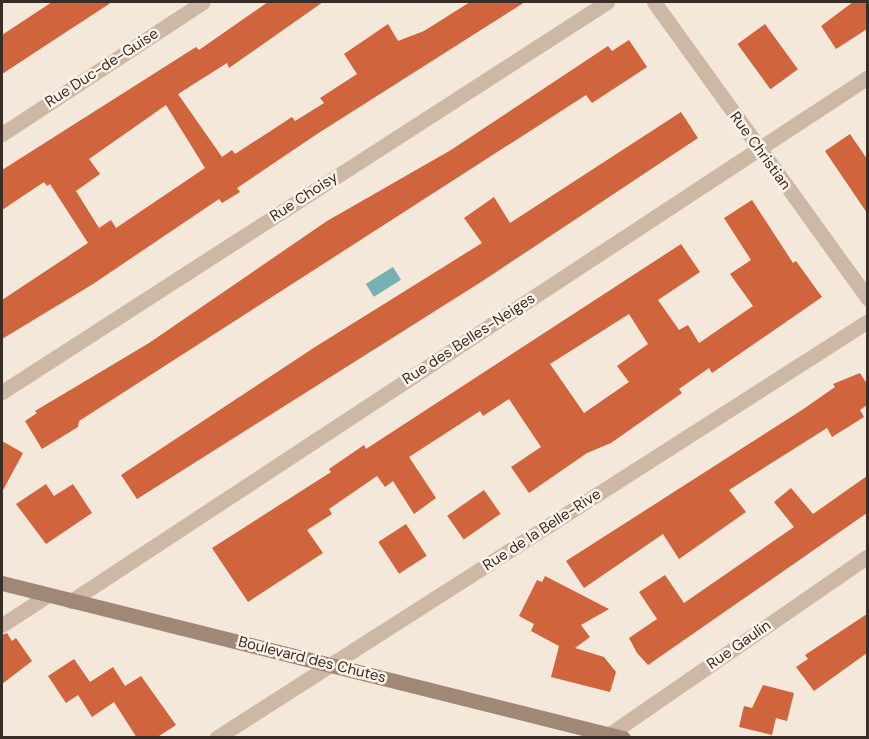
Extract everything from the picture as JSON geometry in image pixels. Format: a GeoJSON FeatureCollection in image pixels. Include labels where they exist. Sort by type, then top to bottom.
{"type":"FeatureCollection","features":[{"type":"Feature","properties":{"kind":"street","name":"Rue Duc-de-Guise"},"geometry":{"type":"LineString","coordinates":[[2,134],[203,2]]}},
{"type":"Feature","properties":{"kind":"street","name":"Rue Choisy"},"geometry":{"type":"LineString","coordinates":[[2,392],[607,2]]}},
{"type":"Feature","properties":{"kind":"street","name":"Rue Christian"},"geometry":{"type":"LineString","coordinates":[[654,2],[867,299]]}},
{"type":"Feature","properties":{"kind":"street","name":"Rue des Belles-Neiges"},"geometry":{"type":"LineString","coordinates":[[71,601],[867,77]]}},
{"type":"Feature","properties":{"kind":"street","name":"Rue de la Belle-Rive"},"geometry":{"type":"LineString","coordinates":[[216,738],[867,321]]}},
{"type":"Feature","properties":{"kind":"street","name":"Rue Gaulin"},"geometry":{"type":"LineString","coordinates":[[616,736],[867,556]]}},
{"type":"Feature","properties":{"kind":"street","name":"Boulevard des Chutes"},"geometry":{"type":"LineString","coordinates":[[2,583],[616,736]]}},
{"type":"Feature","properties":{"kind":"street"},"geometry":{"type":"LineString","coordinates":[[2,625],[48,595]]}},
{"type":"Feature","properties":{"kind":"water"},"geometry":{"type":"Polygon","coordinates":[[[393,267],[401,280],[374,297],[366,284],[393,267]]]}},
{"type":"Feature","properties":{"kind":"building"},"geometry":{"type":"Polygon","coordinates":[[[52,2],[112,2],[2,74],[2,35],[52,2]]]}},
{"type":"Feature","properties":{"kind":"building"},"geometry":{"type":"Polygon","coordinates":[[[268,2],[323,2],[229,68],[227,63],[178,94],[222,157],[232,150],[235,154],[292,117],[295,121],[324,103],[320,98],[357,74],[344,54],[388,24],[398,41],[424,31],[470,2],[525,2],[317,134],[237,188],[240,192],[222,203],[219,199],[93,284],[2,339],[2,300],[88,243],[50,184],[47,186],[44,182],[2,210],[2,170],[196,47],[199,50],[268,2]],[[166,105],[89,159],[100,174],[76,191],[99,228],[111,220],[116,228],[205,168],[166,105]]]}},
{"type":"Feature","properties":{"kind":"building"},"geometry":{"type":"Polygon","coordinates":[[[853,2],[867,2],[867,29],[836,49],[821,26],[853,2]]]}},
{"type":"Feature","properties":{"kind":"building"},"geometry":{"type":"Polygon","coordinates":[[[765,24],[798,69],[770,89],[737,44],[765,24]]]}},
{"type":"Feature","properties":{"kind":"building"},"geometry":{"type":"Polygon","coordinates":[[[629,40],[647,67],[592,103],[586,95],[79,421],[78,427],[42,449],[25,421],[37,413],[35,411],[149,343],[327,221],[451,150],[608,46],[612,51],[629,40]]]}},
{"type":"Feature","properties":{"kind":"building"},"geometry":{"type":"Polygon","coordinates":[[[681,112],[698,138],[481,282],[137,499],[121,475],[315,347],[482,243],[464,218],[494,197],[510,223],[681,112]]]}},
{"type":"Feature","properties":{"kind":"building"},"geometry":{"type":"Polygon","coordinates":[[[850,134],[867,159],[867,213],[825,151],[850,134]]]}},
{"type":"Feature","properties":{"kind":"building"},"geometry":{"type":"Polygon","coordinates":[[[752,200],[793,263],[796,261],[822,297],[712,373],[709,368],[679,389],[682,393],[611,443],[587,453],[529,493],[511,467],[541,447],[509,399],[483,416],[480,411],[409,457],[436,498],[414,514],[393,481],[385,487],[377,476],[329,509],[332,514],[307,530],[323,553],[248,602],[212,548],[331,472],[329,469],[364,445],[366,449],[681,244],[700,272],[658,300],[679,330],[688,325],[699,343],[753,306],[730,274],[751,260],[724,218],[752,200]],[[629,314],[550,364],[584,413],[629,382],[617,366],[648,344],[629,314]]]}},
{"type":"Feature","properties":{"kind":"building"},"geometry":{"type":"Polygon","coordinates":[[[860,373],[867,384],[867,405],[860,410],[864,417],[832,437],[827,428],[729,490],[746,512],[679,559],[663,534],[584,588],[566,561],[802,410],[835,387],[833,384],[860,373]]]}},
{"type":"Feature","properties":{"kind":"building"},"geometry":{"type":"Polygon","coordinates":[[[2,441],[23,453],[2,492],[2,441]]]}},
{"type":"Feature","properties":{"kind":"building"},"geometry":{"type":"Polygon","coordinates":[[[867,476],[867,513],[648,665],[637,653],[629,638],[657,619],[639,592],[665,575],[684,603],[794,527],[774,502],[791,488],[813,514],[867,476]]]}},
{"type":"Feature","properties":{"kind":"building"},"geometry":{"type":"Polygon","coordinates":[[[46,484],[54,496],[73,484],[92,513],[46,544],[16,504],[46,484]]]}},
{"type":"Feature","properties":{"kind":"building"},"geometry":{"type":"Polygon","coordinates":[[[484,490],[501,514],[464,540],[447,516],[484,490]]]}},
{"type":"Feature","properties":{"kind":"building"},"geometry":{"type":"Polygon","coordinates":[[[406,524],[427,556],[399,574],[378,542],[406,524]]]}},
{"type":"Feature","properties":{"kind":"building"},"geometry":{"type":"Polygon","coordinates":[[[545,576],[609,609],[581,625],[590,637],[575,648],[604,657],[616,672],[610,692],[551,677],[559,646],[531,631],[534,624],[519,616],[537,580],[542,582],[545,576]]]}},
{"type":"Feature","properties":{"kind":"building"},"geometry":{"type":"Polygon","coordinates":[[[867,614],[867,653],[814,691],[796,667],[808,659],[805,655],[867,614]]]}},
{"type":"Feature","properties":{"kind":"building"},"geometry":{"type":"Polygon","coordinates":[[[7,633],[12,641],[16,638],[32,661],[2,684],[2,635],[7,633]]]}},
{"type":"Feature","properties":{"kind":"building"},"geometry":{"type":"Polygon","coordinates":[[[74,659],[90,682],[113,667],[125,686],[141,676],[176,725],[156,738],[137,738],[114,702],[92,717],[78,695],[66,703],[48,676],[74,659]]]}},
{"type":"Feature","properties":{"kind":"building"},"geometry":{"type":"Polygon","coordinates":[[[763,685],[794,693],[787,721],[776,718],[772,735],[739,727],[744,706],[752,708],[763,685]]]}}]}
